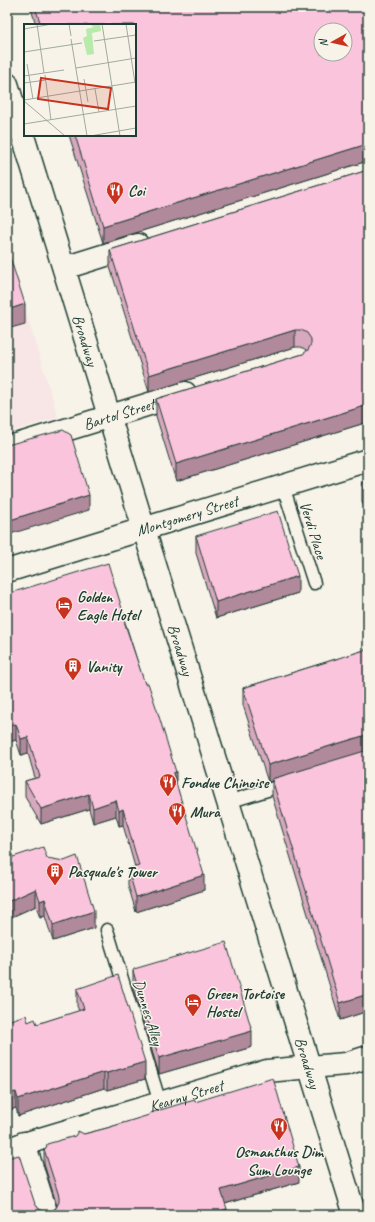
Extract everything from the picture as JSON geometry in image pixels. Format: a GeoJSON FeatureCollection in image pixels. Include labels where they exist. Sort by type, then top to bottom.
{"type":"FeatureCollection","features":[{"type":"Feature","properties":{"kind":"main road","name":"Broadway"},"geometry":{"type":"LineString","coordinates":[[7,84],[355,1215]]}},
{"type":"Feature","properties":{"kind":"main road"},"geometry":{"type":"LineString","coordinates":[[64,268],[155,240]]}},
{"type":"Feature","properties":{"kind":"main road","name":"Bartol Street"},"geometry":{"type":"LineString","coordinates":[[7,448],[201,389]]}},
{"type":"Feature","properties":{"kind":"main road","name":"Montgomery Street"},"geometry":{"type":"LineString","coordinates":[[7,571],[368,460]]}},
{"type":"Feature","properties":{"kind":"main road","name":"Kearny Street"},"geometry":{"type":"LineString","coordinates":[[16,1146],[267,1071],[346,1064],[368,1057]]}},
{"type":"Feature","properties":{"kind":"main road"},"geometry":{"type":"LineString","coordinates":[[16,1146],[47,1215]]}},
{"type":"Feature","properties":{"kind":"lane","name":"Verdi Place"},"geometry":{"type":"LineString","coordinates":[[283,486],[314,583]]}},
{"type":"Feature","properties":{"kind":"lane"},"geometry":{"type":"LineString","coordinates":[[228,802],[301,780]]}},
{"type":"Feature","properties":{"kind":"lane","name":"Dunnes Alley"},"geometry":{"type":"LineString","coordinates":[[107,930],[160,1103]]}},
{"type":"Feature","properties":{"kind":"shaded area"},"geometry":{"type":"Polygon","coordinates":[[[7,251],[58,417],[7,433],[7,251]]]}},
{"type":"Feature","properties":{"kind":"building"},"geometry":{"type":"Polygon","coordinates":[[[35,7],[368,7],[368,145],[103,226],[75,136],[136,136],[136,24],[41,24],[35,7]]]}},
{"type":"Feature","properties":{"kind":"building"},"geometry":{"type":"Polygon","coordinates":[[[368,170],[368,405],[176,464],[156,399],[303,354],[308,350],[311,344],[311,339],[307,333],[301,330],[295,330],[149,375],[110,250],[368,170]]]}},
{"type":"Feature","properties":{"kind":"building"},"geometry":{"type":"Polygon","coordinates":[[[7,248],[25,304],[7,310],[7,248]]]}},
{"type":"Feature","properties":{"kind":"building"},"geometry":{"type":"Polygon","coordinates":[[[63,430],[71,435],[89,495],[7,521],[7,445],[63,430]]]}},
{"type":"Feature","properties":{"kind":"building"},"geometry":{"type":"Polygon","coordinates":[[[368,482],[368,503],[362,483],[368,482]]]}},
{"type":"Feature","properties":{"kind":"building"},"geometry":{"type":"Polygon","coordinates":[[[278,511],[298,576],[216,602],[196,536],[278,511]]]}},
{"type":"Feature","properties":{"kind":"building"},"geometry":{"type":"Polygon","coordinates":[[[108,563],[124,615],[122,615],[145,684],[148,683],[157,710],[176,772],[173,773],[204,875],[136,897],[128,869],[139,866],[123,809],[119,811],[116,800],[93,808],[89,794],[41,809],[25,781],[40,777],[28,737],[21,739],[16,724],[9,726],[7,719],[7,594],[108,563]]]}},
{"type":"Feature","properties":{"kind":"building"},"geometry":{"type":"Polygon","coordinates":[[[368,649],[368,735],[268,765],[243,688],[368,649]]]}},
{"type":"Feature","properties":{"kind":"building"},"geometry":{"type":"Polygon","coordinates":[[[368,750],[368,994],[340,1003],[272,779],[368,750]]]}},
{"type":"Feature","properties":{"kind":"building"},"geometry":{"type":"Polygon","coordinates":[[[43,847],[47,858],[64,861],[77,856],[94,911],[53,925],[45,899],[40,901],[36,889],[7,902],[7,859],[43,847]]]}},
{"type":"Feature","properties":{"kind":"building","name":"Green Tortoise Hostel"},"geometry":{"type":"Polygon","coordinates":[[[226,942],[252,1031],[159,1058],[133,971],[134,969],[226,942]]]}},
{"type":"Feature","properties":{"kind":"building"},"geometry":{"type":"Polygon","coordinates":[[[118,975],[145,1062],[107,1073],[104,1072],[18,1099],[16,1092],[7,1094],[7,1021],[26,1015],[28,1022],[35,1019],[37,1024],[84,1009],[77,989],[118,975]]]}},
{"type":"Feature","properties":{"kind":"building"},"geometry":{"type":"Polygon","coordinates":[[[273,1078],[299,1167],[221,1190],[227,1209],[208,1215],[7,1215],[7,1158],[19,1155],[35,1204],[39,1209],[45,1212],[50,1212],[56,1208],[59,1202],[59,1196],[44,1149],[46,1148],[47,1144],[75,1136],[78,1131],[84,1134],[107,1128],[149,1115],[150,1113],[195,1100],[195,1102],[273,1078]]]}},
{"type":"Feature","properties":{"kind":"place","name":"Coi"},"geometry":{"type":"Point","coordinates":[115,205]}},
{"type":"Feature","properties":{"kind":"place","name":"Golden Eagle Hotel"},"geometry":{"type":"Point","coordinates":[64,620]}},
{"type":"Feature","properties":{"kind":"place","name":"Vanity"},"geometry":{"type":"Point","coordinates":[73,681]}},
{"type":"Feature","properties":{"kind":"place","name":"Fondue Chinoise"},"geometry":{"type":"Point","coordinates":[168,797]}},
{"type":"Feature","properties":{"kind":"place","name":"Mura"},"geometry":{"type":"Point","coordinates":[177,826]}},
{"type":"Feature","properties":{"kind":"place","name":"Pasquale's Tower"},"geometry":{"type":"Point","coordinates":[55,886]}},
{"type":"Feature","properties":{"kind":"place","name":"Green Tortoise Hostel"},"geometry":{"type":"Point","coordinates":[193,1017]}},
{"type":"Feature","properties":{"kind":"place","name":"Osmanthus Dim Sum Lounge"},"geometry":{"type":"Point","coordinates":[279,1141]}}]}
